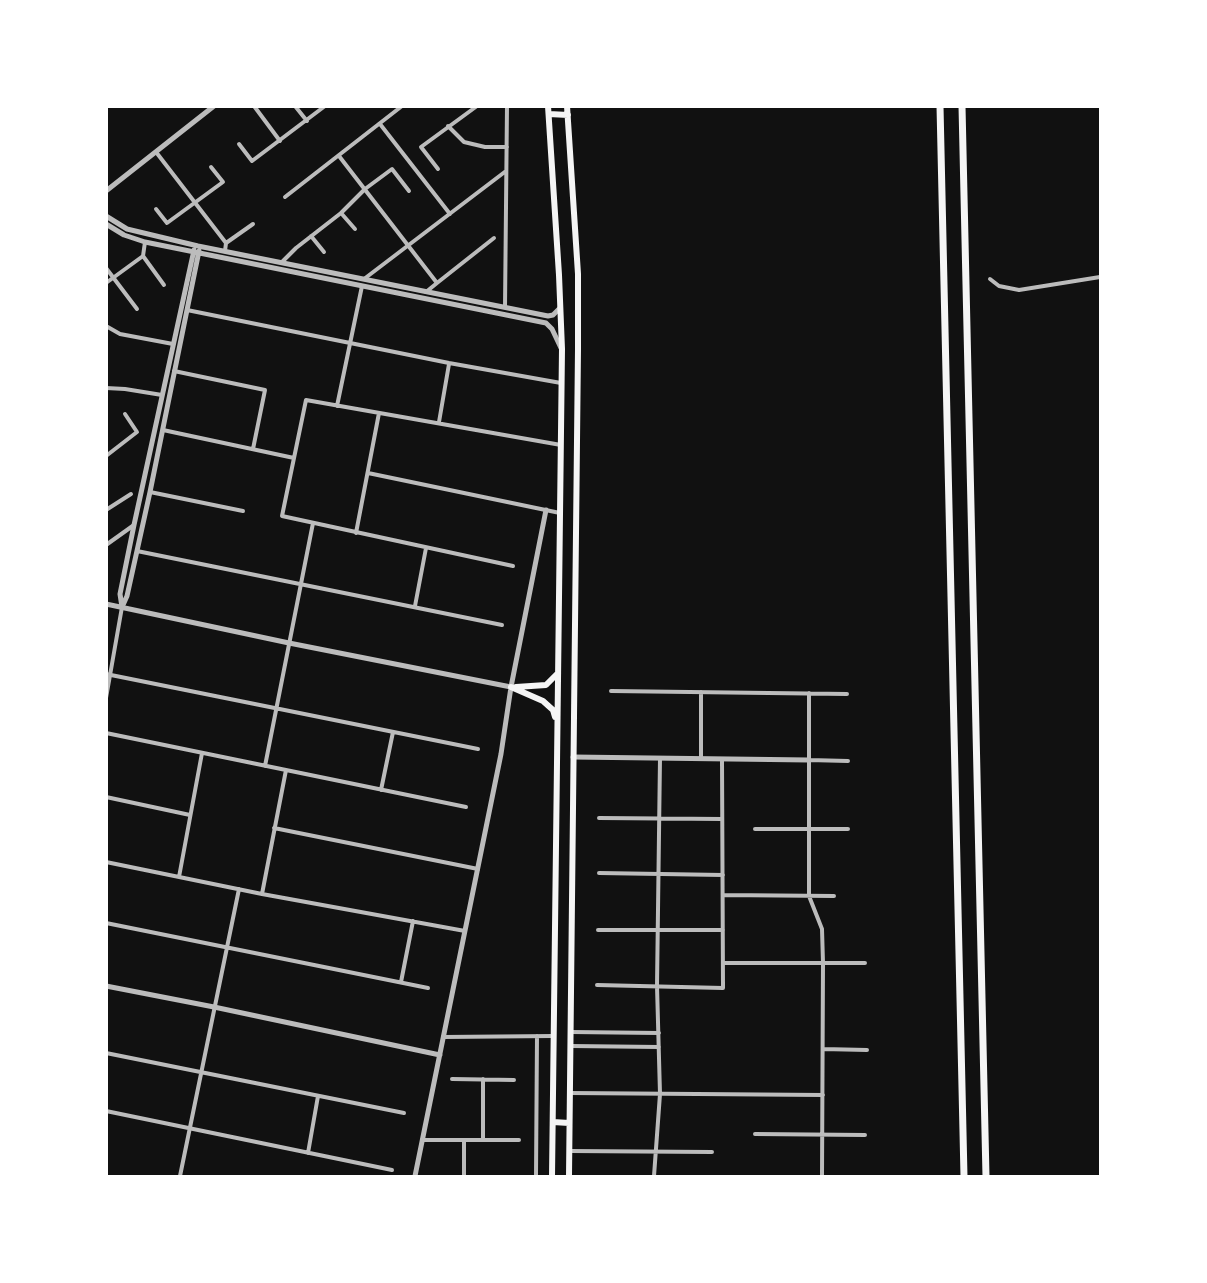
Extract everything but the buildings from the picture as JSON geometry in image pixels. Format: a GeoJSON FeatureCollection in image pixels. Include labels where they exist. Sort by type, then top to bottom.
{"type":"FeatureCollection","features":[{"type":"Feature","properties":{"kind":"highway"},"geometry":{"type":"LineString","coordinates":[[940,106],[964,1176]]}},
{"type":"Feature","properties":{"kind":"highway"},"geometry":{"type":"LineString","coordinates":[[962,106],[986,1176]]}},
{"type":"Feature","properties":{"kind":"main road"},"geometry":{"type":"LineString","coordinates":[[548,106],[562,349],[552,1176]]}},
{"type":"Feature","properties":{"kind":"main road"},"geometry":{"type":"LineString","coordinates":[[567,106],[578,285],[569,1176]]}},
{"type":"Feature","properties":{"kind":"main road"},"geometry":{"type":"LineString","coordinates":[[549,114],[568,115]]}},
{"type":"Feature","properties":{"kind":"main road"},"geometry":{"type":"LineString","coordinates":[[511,687],[541,686],[550,682],[558,673]]}},
{"type":"Feature","properties":{"kind":"main road"},"geometry":{"type":"LineString","coordinates":[[511,687],[543,701],[553,710],[557,723]]}},
{"type":"Feature","properties":{"kind":"main road"},"geometry":{"type":"LineString","coordinates":[[553,1122],[569,1122]]}},
{"type":"Feature","properties":{"kind":"street"},"geometry":{"type":"LineString","coordinates":[[106,191],[214,106]]}},
{"type":"Feature","properties":{"kind":"street"},"geometry":{"type":"LineString","coordinates":[[254,106],[280,141]]}},
{"type":"Feature","properties":{"kind":"street"},"geometry":{"type":"LineString","coordinates":[[295,106],[306,121]]}},
{"type":"Feature","properties":{"kind":"street"},"geometry":{"type":"LineString","coordinates":[[239,144],[252,161],[325,106]]}},
{"type":"Feature","properties":{"kind":"street"},"geometry":{"type":"LineString","coordinates":[[285,197],[402,106]]}},
{"type":"Feature","properties":{"kind":"street"},"geometry":{"type":"LineString","coordinates":[[438,169],[421,147],[477,106]]}},
{"type":"Feature","properties":{"kind":"street"},"geometry":{"type":"LineString","coordinates":[[504,315],[507,106]]}},
{"type":"Feature","properties":{"kind":"street"},"geometry":{"type":"LineString","coordinates":[[380,124],[450,214]]}},
{"type":"Feature","properties":{"kind":"street"},"geometry":{"type":"LineString","coordinates":[[448,126],[464,142],[479,146],[507,147]]}},
{"type":"Feature","properties":{"kind":"street"},"geometry":{"type":"LineString","coordinates":[[156,152],[226,243],[225,252]]}},
{"type":"Feature","properties":{"kind":"street"},"geometry":{"type":"LineString","coordinates":[[339,156],[437,283]]}},
{"type":"Feature","properties":{"kind":"street"},"geometry":{"type":"LineString","coordinates":[[156,209],[166,223],[224,182],[211,167]]}},
{"type":"Feature","properties":{"kind":"street"},"geometry":{"type":"LineString","coordinates":[[282,262],[341,213],[365,189],[392,169],[409,191]]}},
{"type":"Feature","properties":{"kind":"street"},"geometry":{"type":"LineString","coordinates":[[337,406],[362,283],[507,170]]}},
{"type":"Feature","properties":{"kind":"street"},"geometry":{"type":"LineString","coordinates":[[341,213],[355,229]]}},
{"type":"Feature","properties":{"kind":"street"},"geometry":{"type":"LineString","coordinates":[[106,216],[127,229],[546,323],[552,329],[562,349]]}},
{"type":"Feature","properties":{"kind":"street"},"geometry":{"type":"LineString","coordinates":[[106,224],[124,235],[145,242],[362,283],[426,292],[548,316],[553,315],[560,308]]}},
{"type":"Feature","properties":{"kind":"street"},"geometry":{"type":"LineString","coordinates":[[226,243],[253,224]]}},
{"type":"Feature","properties":{"kind":"street"},"geometry":{"type":"LineString","coordinates":[[311,236],[324,252]]}},
{"type":"Feature","properties":{"kind":"street"},"geometry":{"type":"LineString","coordinates":[[426,292],[494,238]]}},
{"type":"Feature","properties":{"kind":"street"},"geometry":{"type":"LineString","coordinates":[[145,242],[143,256],[164,285]]}},
{"type":"Feature","properties":{"kind":"street"},"geometry":{"type":"LineString","coordinates":[[122,606],[120,594],[172,344],[198,246]]}},
{"type":"Feature","properties":{"kind":"street"},"geometry":{"type":"LineString","coordinates":[[106,698],[108,675],[122,606],[127,596],[163,430],[196,252]]}},
{"type":"Feature","properties":{"kind":"street"},"geometry":{"type":"LineString","coordinates":[[106,283],[143,256]]}},
{"type":"Feature","properties":{"kind":"street"},"geometry":{"type":"LineString","coordinates":[[106,268],[137,309]]}},
{"type":"Feature","properties":{"kind":"street"},"geometry":{"type":"LineString","coordinates":[[990,279],[999,286],[1019,290],[1101,277]]}},
{"type":"Feature","properties":{"kind":"street"},"geometry":{"type":"LineString","coordinates":[[187,310],[449,363],[561,383]]}},
{"type":"Feature","properties":{"kind":"street"},"geometry":{"type":"LineString","coordinates":[[106,326],[120,334],[179,346]]}},
{"type":"Feature","properties":{"kind":"street"},"geometry":{"type":"LineString","coordinates":[[439,422],[449,363]]}},
{"type":"Feature","properties":{"kind":"street"},"geometry":{"type":"LineString","coordinates":[[174,371],[265,390],[253,449]]}},
{"type":"Feature","properties":{"kind":"street"},"geometry":{"type":"LineString","coordinates":[[106,388],[169,396]]}},
{"type":"Feature","properties":{"kind":"street"},"geometry":{"type":"LineString","coordinates":[[513,566],[282,516],[306,400],[561,445]]}},
{"type":"Feature","properties":{"kind":"street"},"geometry":{"type":"LineString","coordinates":[[356,533],[379,412]]}},
{"type":"Feature","properties":{"kind":"street"},"geometry":{"type":"LineString","coordinates":[[108,453],[137,432],[125,414]]}},
{"type":"Feature","properties":{"kind":"street"},"geometry":{"type":"LineString","coordinates":[[163,430],[294,458]]}},
{"type":"Feature","properties":{"kind":"street"},"geometry":{"type":"LineString","coordinates":[[368,473],[560,513]]}},
{"type":"Feature","properties":{"kind":"street"},"geometry":{"type":"LineString","coordinates":[[150,492],[243,511]]}},
{"type":"Feature","properties":{"kind":"street"},"geometry":{"type":"LineString","coordinates":[[106,502],[108,509],[131,495]]}},
{"type":"Feature","properties":{"kind":"street"},"geometry":{"type":"LineString","coordinates":[[415,1176],[501,754],[511,687],[546,510]]}},
{"type":"Feature","properties":{"kind":"street"},"geometry":{"type":"LineString","coordinates":[[265,766],[313,523]]}},
{"type":"Feature","properties":{"kind":"street"},"geometry":{"type":"LineString","coordinates":[[106,545],[134,525]]}},
{"type":"Feature","properties":{"kind":"street"},"geometry":{"type":"LineString","coordinates":[[415,606],[426,548]]}},
{"type":"Feature","properties":{"kind":"street"},"geometry":{"type":"LineString","coordinates":[[137,550],[502,625]]}},
{"type":"Feature","properties":{"kind":"street"},"geometry":{"type":"LineString","coordinates":[[106,604],[289,644],[511,687]]}},
{"type":"Feature","properties":{"kind":"street"},"geometry":{"type":"LineString","coordinates":[[108,675],[478,749]]}},
{"type":"Feature","properties":{"kind":"street"},"geometry":{"type":"LineString","coordinates":[[611,691],[847,693]]}},
{"type":"Feature","properties":{"kind":"street"},"geometry":{"type":"LineString","coordinates":[[701,692],[701,759]]}},
{"type":"Feature","properties":{"kind":"street"},"geometry":{"type":"LineString","coordinates":[[809,693],[809,896],[822,929],[823,963],[822,1176]]}},
{"type":"Feature","properties":{"kind":"street"},"geometry":{"type":"LineString","coordinates":[[381,790],[393,732]]}},
{"type":"Feature","properties":{"kind":"street"},"geometry":{"type":"LineString","coordinates":[[106,734],[466,807]]}},
{"type":"Feature","properties":{"kind":"street"},"geometry":{"type":"LineString","coordinates":[[179,877],[202,753]]}},
{"type":"Feature","properties":{"kind":"street"},"geometry":{"type":"LineString","coordinates":[[573,757],[848,761]]}},
{"type":"Feature","properties":{"kind":"street"},"geometry":{"type":"LineString","coordinates":[[654,1176],[660,1094],[657,986],[660,758]]}},
{"type":"Feature","properties":{"kind":"street"},"geometry":{"type":"LineString","coordinates":[[597,985],[723,988],[722,759]]}},
{"type":"Feature","properties":{"kind":"street"},"geometry":{"type":"LineString","coordinates":[[261,894],[286,770]]}},
{"type":"Feature","properties":{"kind":"street"},"geometry":{"type":"LineString","coordinates":[[106,797],[190,815]]}},
{"type":"Feature","properties":{"kind":"street"},"geometry":{"type":"LineString","coordinates":[[599,818],[722,819]]}},
{"type":"Feature","properties":{"kind":"street"},"geometry":{"type":"LineString","coordinates":[[274,828],[478,869]]}},
{"type":"Feature","properties":{"kind":"street"},"geometry":{"type":"LineString","coordinates":[[755,829],[848,830]]}},
{"type":"Feature","properties":{"kind":"street"},"geometry":{"type":"LineString","coordinates":[[106,862],[261,894],[465,931]]}},
{"type":"Feature","properties":{"kind":"street"},"geometry":{"type":"LineString","coordinates":[[599,873],[723,875]]}},
{"type":"Feature","properties":{"kind":"street"},"geometry":{"type":"LineString","coordinates":[[180,1176],[239,889]]}},
{"type":"Feature","properties":{"kind":"street"},"geometry":{"type":"LineString","coordinates":[[723,895],[834,896]]}},
{"type":"Feature","properties":{"kind":"street"},"geometry":{"type":"LineString","coordinates":[[401,982],[413,921]]}},
{"type":"Feature","properties":{"kind":"street"},"geometry":{"type":"LineString","coordinates":[[106,923],[428,988]]}},
{"type":"Feature","properties":{"kind":"street"},"geometry":{"type":"LineString","coordinates":[[598,930],[723,930]]}},
{"type":"Feature","properties":{"kind":"street"},"geometry":{"type":"LineString","coordinates":[[723,963],[865,963]]}},
{"type":"Feature","properties":{"kind":"street"},"geometry":{"type":"LineString","coordinates":[[106,986],[440,1055]]}},
{"type":"Feature","properties":{"kind":"street"},"geometry":{"type":"LineString","coordinates":[[570,1032],[658,1033]]}},
{"type":"Feature","properties":{"kind":"street"},"geometry":{"type":"LineString","coordinates":[[536,1176],[537,1036]]}},
{"type":"Feature","properties":{"kind":"street"},"geometry":{"type":"LineString","coordinates":[[443,1037],[554,1036]]}},
{"type":"Feature","properties":{"kind":"street"},"geometry":{"type":"LineString","coordinates":[[570,1046],[659,1047]]}},
{"type":"Feature","properties":{"kind":"street"},"geometry":{"type":"LineString","coordinates":[[823,1049],[867,1050]]}},
{"type":"Feature","properties":{"kind":"street"},"geometry":{"type":"LineString","coordinates":[[106,1053],[404,1113]]}},
{"type":"Feature","properties":{"kind":"street"},"geometry":{"type":"LineString","coordinates":[[452,1079],[514,1080]]}},
{"type":"Feature","properties":{"kind":"street"},"geometry":{"type":"LineString","coordinates":[[483,1079],[483,1140]]}},
{"type":"Feature","properties":{"kind":"street"},"geometry":{"type":"LineString","coordinates":[[570,1093],[823,1095]]}},
{"type":"Feature","properties":{"kind":"street"},"geometry":{"type":"LineString","coordinates":[[308,1153],[318,1096]]}},
{"type":"Feature","properties":{"kind":"street"},"geometry":{"type":"LineString","coordinates":[[109,1112],[392,1170]]}},
{"type":"Feature","properties":{"kind":"street"},"geometry":{"type":"LineString","coordinates":[[756,1134],[865,1135]]}},
{"type":"Feature","properties":{"kind":"street"},"geometry":{"type":"LineString","coordinates":[[422,1140],[519,1140]]}},
{"type":"Feature","properties":{"kind":"street"},"geometry":{"type":"LineString","coordinates":[[464,1140],[464,1176]]}},
{"type":"Feature","properties":{"kind":"street"},"geometry":{"type":"LineString","coordinates":[[569,1151],[712,1152]]}}]}
